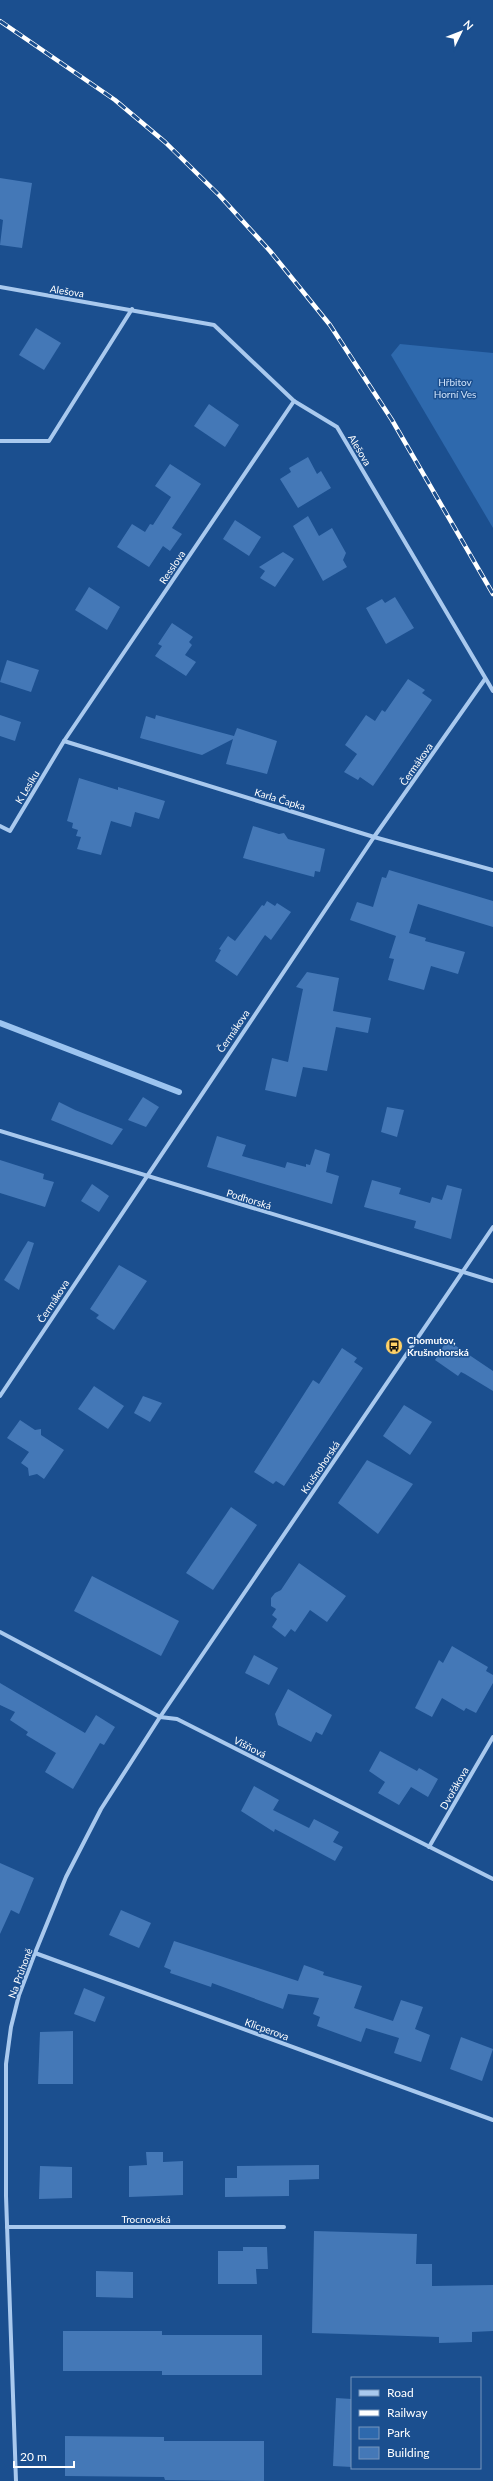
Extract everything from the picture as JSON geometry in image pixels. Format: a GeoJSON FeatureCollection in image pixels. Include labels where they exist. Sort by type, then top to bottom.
{"type":"FeatureCollection","features":[{"type":"Feature","properties":{"kind":"street","name":"Alešova"},"geometry":{"type":"LineString","coordinates":[[0,287],[132,309],[214,325],[294,401],[337,427],[493,691]]}},
{"type":"Feature","properties":{"kind":"street"},"geometry":{"type":"LineString","coordinates":[[0,441],[49,441],[132,309]]}},
{"type":"Feature","properties":{"kind":"street","name":"Resslova"},"geometry":{"type":"LineString","coordinates":[[64,741],[294,401]]}},
{"type":"Feature","properties":{"kind":"street","name":"Čermákova"},"geometry":{"type":"LineString","coordinates":[[0,1396],[374,836],[485,679]]}},
{"type":"Feature","properties":{"kind":"street","name":"K Lesíku"},"geometry":{"type":"LineString","coordinates":[[0,826],[10,831],[64,741]]}},
{"type":"Feature","properties":{"kind":"street","name":"Karla Čapka"},"geometry":{"type":"LineString","coordinates":[[64,741],[374,836],[493,870]]}},
{"type":"Feature","properties":{"kind":"street","name":"Podhorská"},"geometry":{"type":"LineString","coordinates":[[0,1131],[145,1177],[493,1281]]}},
{"type":"Feature","properties":{"kind":"street","name":"Krušnohorská"},"geometry":{"type":"LineString","coordinates":[[160,1717],[493,1227]]}},
{"type":"Feature","properties":{"kind":"street","name":"Višňová"},"geometry":{"type":"LineString","coordinates":[[0,1632],[160,1717],[177,1719],[493,1879]]}},
{"type":"Feature","properties":{"kind":"street","name":"Na Průhoně"},"geometry":{"type":"LineString","coordinates":[[16,2481],[7,2227],[6,2064],[11,2026],[19,1995],[66,1877],[101,1809],[160,1717]]}},
{"type":"Feature","properties":{"kind":"street","name":"Dvořákova"},"geometry":{"type":"LineString","coordinates":[[429,1847],[493,1738]]}},
{"type":"Feature","properties":{"kind":"street","name":"Klicperova"},"geometry":{"type":"LineString","coordinates":[[35,1953],[493,2120]]}},
{"type":"Feature","properties":{"kind":"street","name":"Trocnovská"},"geometry":{"type":"LineString","coordinates":[[7,2227],[284,2227]]}},
{"type":"Feature","properties":{"kind":"green space","name":"Hřbitov Horní Ves"},"geometry":{"type":"Polygon","coordinates":[[[400,344],[493,353],[493,528],[391,355],[400,344]]]}},
{"type":"Feature","properties":{"kind":"building"},"geometry":{"type":"Polygon","coordinates":[[[0,178],[32,183],[22,248],[0,245],[3,220],[0,219],[0,178]]]}},
{"type":"Feature","properties":{"kind":"building"},"geometry":{"type":"Polygon","coordinates":[[[36,328],[61,343],[44,370],[19,355],[36,328]]]}},
{"type":"Feature","properties":{"kind":"building"},"geometry":{"type":"Polygon","coordinates":[[[209,404],[239,425],[225,447],[194,426],[209,404]]]}},
{"type":"Feature","properties":{"kind":"building"},"geometry":{"type":"Polygon","coordinates":[[[308,457],[317,474],[321,471],[331,488],[298,508],[280,479],[291,472],[289,468],[308,457]]]}},
{"type":"Feature","properties":{"kind":"building"},"geometry":{"type":"Polygon","coordinates":[[[170,464],[201,484],[172,528],[182,534],[170,551],[163,546],[149,567],[117,547],[132,524],[145,532],[150,524],[153,525],[171,497],[155,486],[170,464]]]}},
{"type":"Feature","properties":{"kind":"building"},"geometry":{"type":"Polygon","coordinates":[[[308,516],[319,536],[332,528],[346,553],[343,560],[347,567],[323,581],[293,526],[308,516]]]}},
{"type":"Feature","properties":{"kind":"building"},"geometry":{"type":"Polygon","coordinates":[[[235,520],[261,537],[249,556],[223,539],[235,520]]]}},
{"type":"Feature","properties":{"kind":"building"},"geometry":{"type":"Polygon","coordinates":[[[283,552],[294,559],[275,587],[260,578],[265,571],[259,567],[283,552]]]}},
{"type":"Feature","properties":{"kind":"building"},"geometry":{"type":"Polygon","coordinates":[[[89,587],[120,607],[107,630],[75,610],[89,587]]]}},
{"type":"Feature","properties":{"kind":"building"},"geometry":{"type":"Polygon","coordinates":[[[395,597],[414,628],[386,644],[366,608],[382,599],[385,603],[395,597]]]}},
{"type":"Feature","properties":{"kind":"building"},"geometry":{"type":"Polygon","coordinates":[[[172,623],[193,637],[189,642],[192,645],[185,655],[196,662],[186,676],[155,656],[162,646],[158,644],[172,623]]]}},
{"type":"Feature","properties":{"kind":"building"},"geometry":{"type":"Polygon","coordinates":[[[7,660],[39,670],[31,692],[0,682],[7,660]]]}},
{"type":"Feature","properties":{"kind":"building"},"geometry":{"type":"Polygon","coordinates":[[[408,679],[425,690],[422,693],[432,700],[373,786],[360,777],[358,780],[344,772],[357,754],[345,745],[366,715],[375,721],[382,710],[385,712],[408,679]]]}},
{"type":"Feature","properties":{"kind":"building"},"geometry":{"type":"Polygon","coordinates":[[[0,715],[21,722],[15,741],[0,736],[0,715]]]}},
{"type":"Feature","properties":{"kind":"building"},"geometry":{"type":"Polygon","coordinates":[[[156,715],[234,736],[237,728],[277,741],[267,774],[226,764],[233,739],[202,755],[140,738],[146,716],[155,719],[156,715]]]}},
{"type":"Feature","properties":{"kind":"building"},"geometry":{"type":"Polygon","coordinates":[[[79,778],[118,790],[118,787],[165,801],[159,819],[135,812],[131,827],[111,821],[101,855],[77,849],[81,837],[76,836],[78,830],[72,828],[73,823],[67,821],[79,778]]]}},
{"type":"Feature","properties":{"kind":"building"},"geometry":{"type":"Polygon","coordinates":[[[253,826],[279,834],[284,833],[288,839],[325,849],[320,872],[315,871],[314,877],[243,858],[253,826]]]}},
{"type":"Feature","properties":{"kind":"building"},"geometry":{"type":"Polygon","coordinates":[[[389,870],[493,901],[493,927],[418,904],[409,933],[426,938],[425,941],[465,952],[458,974],[431,966],[424,990],[388,980],[394,959],[389,958],[396,936],[350,920],[357,902],[373,907],[382,877],[386,878],[389,870]]]}},
{"type":"Feature","properties":{"kind":"building"},"geometry":{"type":"Polygon","coordinates":[[[267,901],[275,906],[277,903],[291,912],[271,940],[265,935],[237,976],[215,961],[221,950],[219,949],[228,936],[235,941],[262,905],[264,906],[267,901]]]}},
{"type":"Feature","properties":{"kind":"building"},"geometry":{"type":"Polygon","coordinates":[[[307,972],[339,978],[333,1011],[371,1018],[368,1033],[336,1027],[327,1071],[303,1067],[296,1097],[265,1090],[272,1058],[288,1062],[303,989],[296,987],[307,972]]]}},
{"type":"Feature","properties":{"kind":"building"},"geometry":{"type":"Polygon","coordinates":[[[143,1097],[159,1107],[146,1127],[128,1120],[143,1097]]]}},
{"type":"Feature","properties":{"kind":"building"},"geometry":{"type":"Polygon","coordinates":[[[59,1102],[123,1129],[112,1145],[51,1120],[59,1102]]]}},
{"type":"Feature","properties":{"kind":"building"},"geometry":{"type":"Polygon","coordinates":[[[387,1107],[404,1110],[397,1137],[381,1132],[387,1107]]]}},
{"type":"Feature","properties":{"kind":"building"},"geometry":{"type":"Polygon","coordinates":[[[217,1136],[246,1145],[242,1156],[285,1168],[287,1162],[306,1167],[306,1164],[310,1165],[315,1149],[330,1154],[326,1172],[339,1176],[332,1204],[207,1167],[217,1136]]]}},
{"type":"Feature","properties":{"kind":"building"},"geometry":{"type":"Polygon","coordinates":[[[0,1160],[44,1174],[43,1179],[54,1182],[45,1207],[0,1193],[0,1160]]]}},
{"type":"Feature","properties":{"kind":"building"},"geometry":{"type":"Polygon","coordinates":[[[372,1180],[401,1188],[399,1194],[430,1203],[432,1197],[442,1200],[447,1185],[462,1189],[451,1239],[414,1228],[416,1221],[364,1207],[372,1180]]]}},
{"type":"Feature","properties":{"kind":"building"},"geometry":{"type":"Polygon","coordinates":[[[92,1184],[109,1196],[99,1212],[81,1201],[92,1184]]]}},
{"type":"Feature","properties":{"kind":"building"},"geometry":{"type":"Polygon","coordinates":[[[28,1241],[34,1243],[19,1290],[4,1280],[28,1241]]]}},
{"type":"Feature","properties":{"kind":"building"},"geometry":{"type":"Polygon","coordinates":[[[119,1265],[147,1281],[114,1330],[96,1318],[99,1315],[90,1309],[119,1265]]]}},
{"type":"Feature","properties":{"kind":"building"},"geometry":{"type":"Polygon","coordinates":[[[447,1340],[493,1371],[493,1391],[461,1372],[458,1376],[435,1360],[447,1340]]]}},
{"type":"Feature","properties":{"kind":"building"},"geometry":{"type":"Polygon","coordinates":[[[342,1348],[357,1358],[354,1362],[363,1368],[284,1486],[276,1481],[273,1484],[254,1472],[313,1380],[319,1384],[342,1348]]]}},
{"type":"Feature","properties":{"kind":"building"},"geometry":{"type":"Polygon","coordinates":[[[94,1386],[124,1406],[108,1429],[78,1409],[94,1386]]]}},
{"type":"Feature","properties":{"kind":"building"},"geometry":{"type":"Polygon","coordinates":[[[143,1396],[162,1403],[150,1422],[134,1413],[143,1396]]]}},
{"type":"Feature","properties":{"kind":"building"},"geometry":{"type":"Polygon","coordinates":[[[404,1405],[432,1422],[410,1455],[383,1436],[404,1405]]]}},
{"type":"Feature","properties":{"kind":"building"},"geometry":{"type":"Polygon","coordinates":[[[20,1420],[35,1430],[41,1429],[41,1435],[64,1450],[44,1479],[37,1474],[29,1476],[28,1468],[21,1463],[29,1452],[7,1438],[20,1420]]]}},
{"type":"Feature","properties":{"kind":"building"},"geometry":{"type":"Polygon","coordinates":[[[367,1460],[413,1484],[378,1534],[338,1503],[367,1460]]]}},
{"type":"Feature","properties":{"kind":"building"},"geometry":{"type":"Polygon","coordinates":[[[231,1507],[257,1525],[213,1590],[186,1573],[231,1507]]]}},
{"type":"Feature","properties":{"kind":"building"},"geometry":{"type":"Polygon","coordinates":[[[299,1563],[346,1596],[327,1622],[310,1610],[295,1632],[291,1629],[285,1637],[272,1627],[277,1619],[272,1615],[276,1609],[271,1606],[271,1598],[275,1593],[281,1590],[299,1563]]]}},
{"type":"Feature","properties":{"kind":"building"},"geometry":{"type":"Polygon","coordinates":[[[92,1576],[179,1621],[161,1656],[74,1611],[92,1576]]]}},
{"type":"Feature","properties":{"kind":"building"},"geometry":{"type":"Polygon","coordinates":[[[452,1646],[488,1667],[486,1671],[493,1675],[493,1683],[476,1713],[466,1708],[464,1711],[442,1698],[432,1717],[415,1708],[439,1660],[443,1663],[452,1646]]]}},
{"type":"Feature","properties":{"kind":"building"},"geometry":{"type":"Polygon","coordinates":[[[254,1655],[278,1668],[269,1685],[245,1673],[254,1655]]]}},
{"type":"Feature","properties":{"kind":"building"},"geometry":{"type":"Polygon","coordinates":[[[0,1683],[85,1733],[96,1715],[115,1727],[104,1745],[100,1743],[73,1789],[45,1772],[56,1753],[26,1735],[28,1732],[10,1720],[15,1712],[0,1705],[0,1683]]]}},
{"type":"Feature","properties":{"kind":"building"},"geometry":{"type":"Polygon","coordinates":[[[288,1689],[332,1715],[322,1735],[316,1732],[311,1742],[278,1725],[275,1714],[288,1689]]]}},
{"type":"Feature","properties":{"kind":"building"},"geometry":{"type":"Polygon","coordinates":[[[380,1751],[417,1771],[419,1768],[438,1779],[428,1797],[411,1787],[399,1805],[378,1793],[385,1782],[369,1771],[380,1751]]]}},
{"type":"Feature","properties":{"kind":"building"},"geometry":{"type":"Polygon","coordinates":[[[254,1786],[279,1800],[273,1810],[309,1828],[314,1819],[339,1832],[333,1842],[343,1847],[335,1861],[275,1829],[274,1832],[241,1811],[254,1786]]]}},
{"type":"Feature","properties":{"kind":"building"},"geometry":{"type":"Polygon","coordinates":[[[0,1863],[34,1878],[19,1914],[11,1910],[0,1934],[0,1863]]]}},
{"type":"Feature","properties":{"kind":"building"},"geometry":{"type":"Polygon","coordinates":[[[121,1910],[151,1923],[139,1948],[109,1935],[121,1910]]]}},
{"type":"Feature","properties":{"kind":"building"},"geometry":{"type":"Polygon","coordinates":[[[174,1941],[298,1981],[304,1965],[324,1972],[323,1975],[362,1986],[354,2008],[393,2021],[401,2000],[423,2007],[415,2029],[430,2035],[421,2062],[394,2053],[399,2038],[366,2028],[361,2042],[317,2026],[320,2017],[313,2014],[319,1998],[288,1994],[283,2009],[212,1983],[211,1987],[170,1973],[171,1970],[164,1967],[174,1941]]]}},
{"type":"Feature","properties":{"kind":"building"},"geometry":{"type":"Polygon","coordinates":[[[84,1988],[105,1997],[95,2022],[74,2014],[84,1988]]]}},
{"type":"Feature","properties":{"kind":"building"},"geometry":{"type":"Polygon","coordinates":[[[73,2031],[73,2084],[38,2084],[40,2032],[73,2031]]]}},
{"type":"Feature","properties":{"kind":"building"},"geometry":{"type":"Polygon","coordinates":[[[461,2037],[493,2049],[482,2081],[450,2069],[461,2037]]]}},
{"type":"Feature","properties":{"kind":"building"},"geometry":{"type":"Polygon","coordinates":[[[146,2152],[163,2152],[163,2162],[183,2161],[183,2195],[129,2197],[129,2166],[147,2165],[146,2152]]]}},
{"type":"Feature","properties":{"kind":"building"},"geometry":{"type":"Polygon","coordinates":[[[319,2165],[319,2179],[289,2180],[289,2196],[225,2197],[225,2178],[237,2178],[237,2166],[319,2165]]]}},
{"type":"Feature","properties":{"kind":"building"},"geometry":{"type":"Polygon","coordinates":[[[40,2166],[72,2167],[72,2198],[39,2199],[40,2166]]]}},
{"type":"Feature","properties":{"kind":"building"},"geometry":{"type":"Polygon","coordinates":[[[314,2231],[417,2234],[416,2264],[432,2264],[432,2286],[493,2285],[493,2331],[472,2332],[472,2342],[439,2343],[439,2337],[312,2333],[314,2231]]]}},
{"type":"Feature","properties":{"kind":"building"},"geometry":{"type":"Polygon","coordinates":[[[243,2247],[267,2247],[268,2269],[256,2269],[257,2284],[218,2284],[218,2251],[243,2251],[243,2247]]]}},
{"type":"Feature","properties":{"kind":"building"},"geometry":{"type":"Polygon","coordinates":[[[96,2271],[133,2272],[133,2298],[96,2297],[96,2271]]]}},
{"type":"Feature","properties":{"kind":"building"},"geometry":{"type":"Polygon","coordinates":[[[63,2331],[162,2331],[162,2335],[262,2335],[262,2375],[162,2375],[162,2371],[63,2371],[63,2331]]]}},
{"type":"Feature","properties":{"kind":"building"},"geometry":{"type":"Polygon","coordinates":[[[336,2398],[351,2399],[351,2467],[333,2466],[336,2398]]]}},
{"type":"Feature","properties":{"kind":"building"},"geometry":{"type":"Polygon","coordinates":[[[65,2436],[164,2437],[164,2441],[264,2441],[264,2481],[165,2480],[164,2477],[65,2476],[65,2436]]]}},
{"type":"Feature","properties":{"kind":"waterway"},"geometry":{"type":"LineString","coordinates":[[0,1023],[179,1092]]}},
{"type":"Feature","properties":{"kind":"railway"},"geometry":{"type":"LineString","coordinates":[[0,21],[115,100],[165,142],[219,195],[270,251],[330,325],[392,420],[493,594]]}},
{"type":"Feature","properties":{"kind":"place","name":"Chomutov, Krušnohorská"},"geometry":{"type":"Point","coordinates":[394,1346]}}]}
